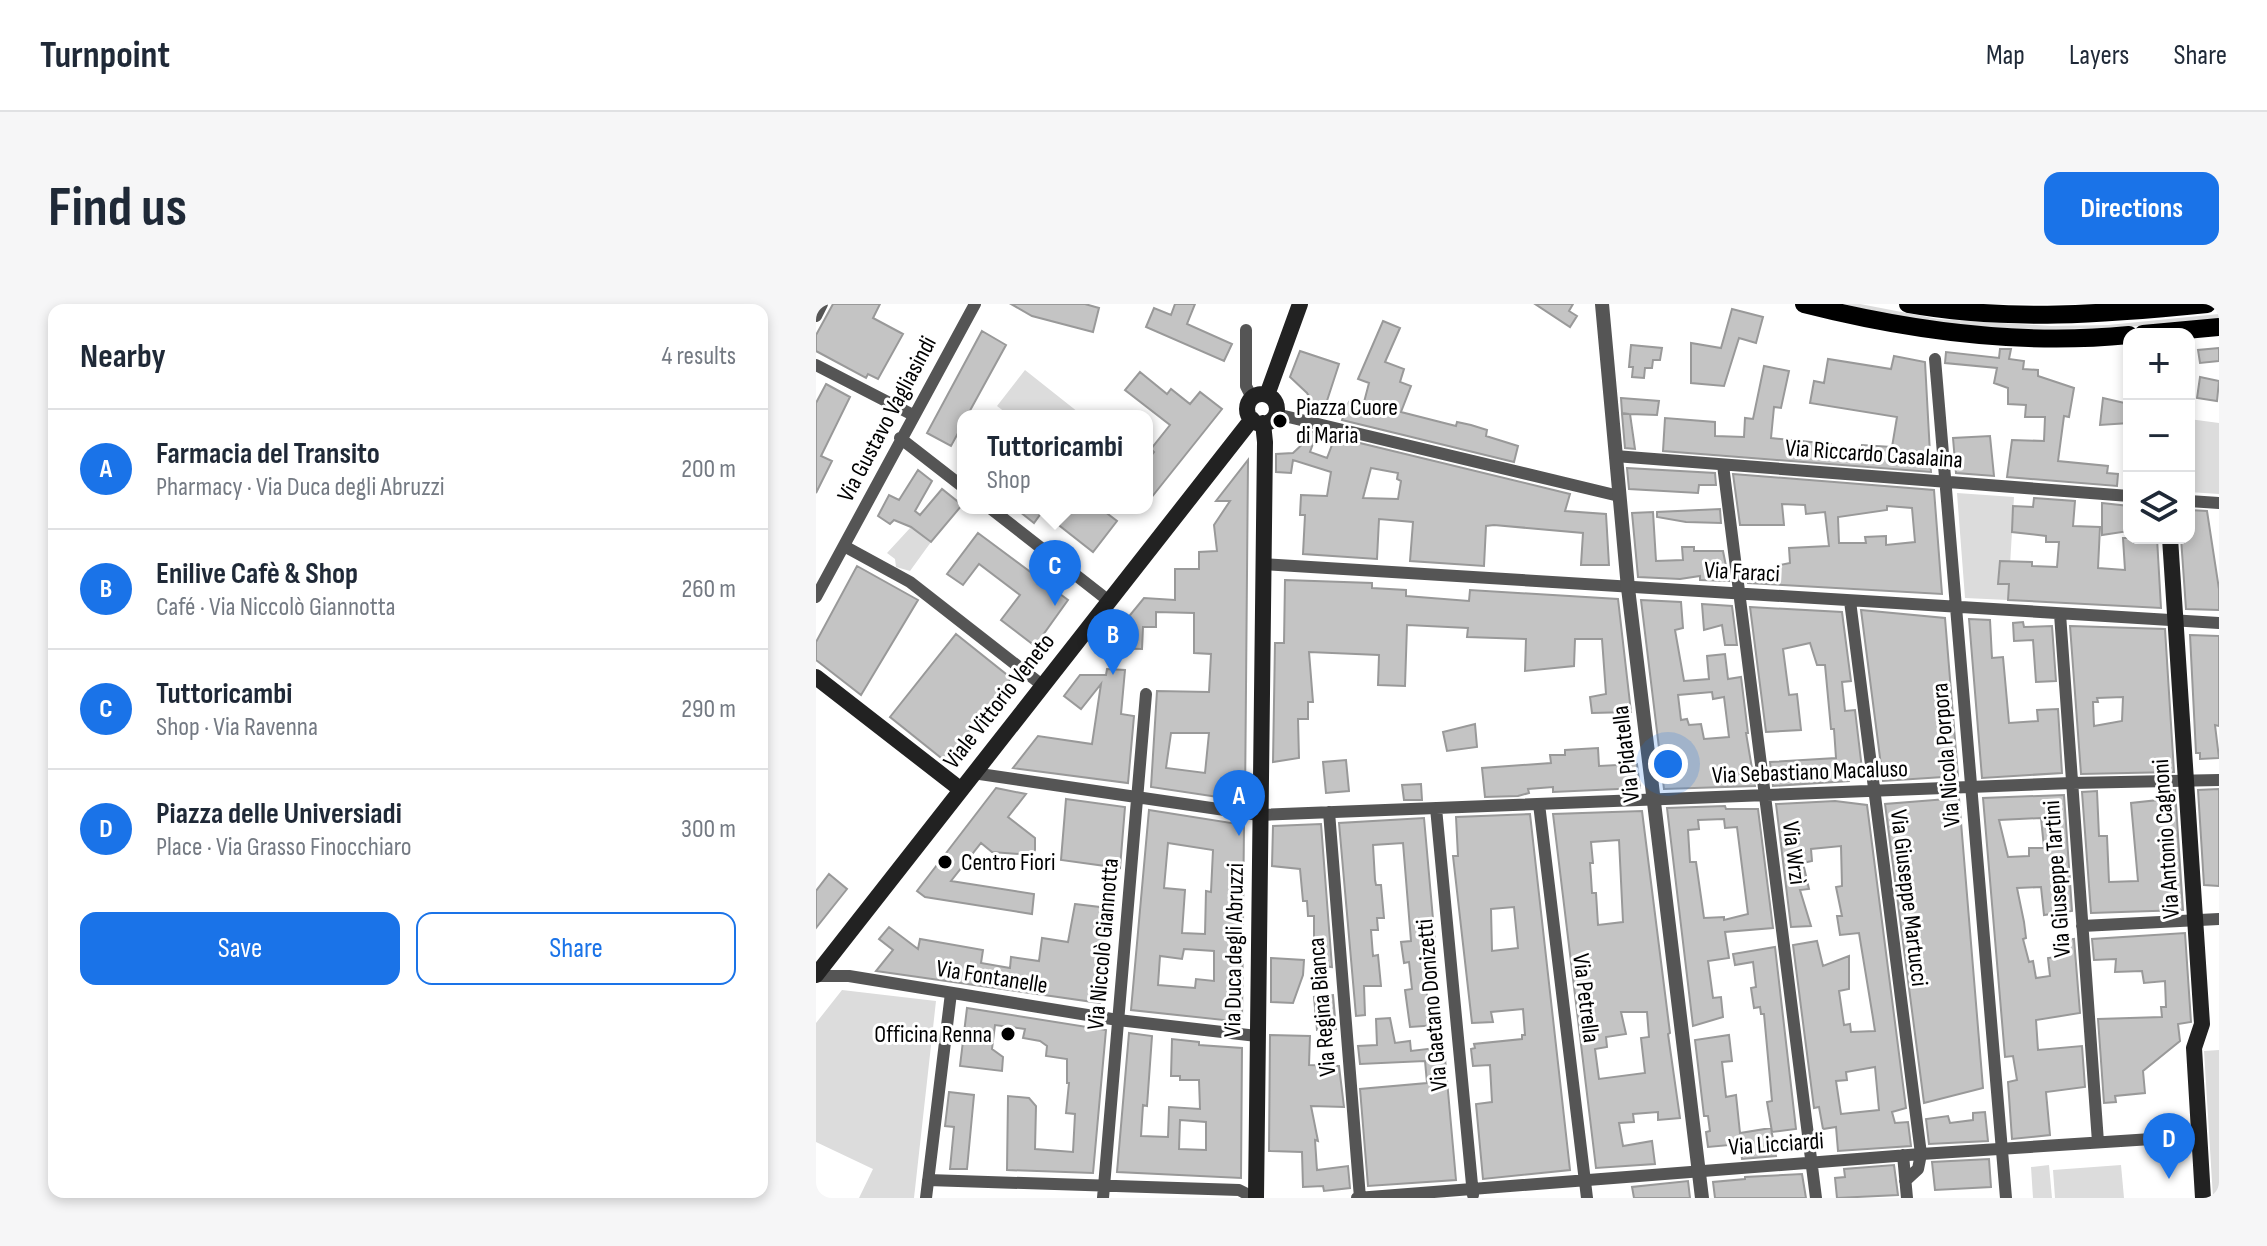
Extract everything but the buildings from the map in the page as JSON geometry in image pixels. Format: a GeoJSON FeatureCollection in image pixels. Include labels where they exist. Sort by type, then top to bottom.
{"type":"FeatureCollection","features":[{"type":"Feature","properties":{"kind":"main road"},"geometry":{"type":"LineString","coordinates":[[1264,419],[1276,403],[1260,396],[1300,304]]}},
{"type":"Feature","properties":{"kind":"main road"},"geometry":{"type":"LineString","coordinates":[[1804,304],[1936,332],[2050,338],[2123,335]]}},
{"type":"Feature","properties":{"kind":"main road"},"geometry":{"type":"LineString","coordinates":[[1908,304],[1998,314],[2106,314],[2207,304]]}},
{"type":"Feature","properties":{"kind":"main road"},"geometry":{"type":"LineString","coordinates":[[2195,330],[2219,327]]}},
{"type":"Feature","properties":{"kind":"main road","name":"Via Duca degli Abruzzi"},"geometry":{"type":"LineString","coordinates":[[1255,1198],[1265,442],[1264,419],[1248,408],[1260,396]]}},
{"type":"Feature","properties":{"kind":"main road","name":"Viale Vittorio Veneto"},"geometry":{"type":"LineString","coordinates":[[816,976],[1109,601],[1264,419]]}},
{"type":"Feature","properties":{"kind":"main road","name":"Via Antonio Cagnoni"},"geometry":{"type":"LineString","coordinates":[[2170,544],[2202,1024],[2194,1048],[2203,1198]]}},
{"type":"Feature","properties":{"kind":"main road"},"geometry":{"type":"LineString","coordinates":[[816,677],[960,789]]}},
{"type":"Feature","properties":{"kind":"street"},"geometry":{"type":"LineString","coordinates":[[816,316],[822,304]]}},
{"type":"Feature","properties":{"kind":"street","name":"Via Gustavo Vagliasindi"},"geometry":{"type":"LineString","coordinates":[[816,597],[975,304]]}},
{"type":"Feature","properties":{"kind":"street","name":"Via Pidatella"},"geometry":{"type":"LineString","coordinates":[[1602,304],[1628,588],[1702,1198]]}},
{"type":"Feature","properties":{"kind":"street"},"geometry":{"type":"LineString","coordinates":[[1246,330],[1246,386],[1260,396]]}},
{"type":"Feature","properties":{"kind":"street","name":"Via Nicola Porpora"},"geometry":{"type":"LineString","coordinates":[[1935,359],[2006,1198]]}},
{"type":"Feature","properties":{"kind":"street"},"geometry":{"type":"LineString","coordinates":[[816,365],[913,415]]}},
{"type":"Feature","properties":{"kind":"street"},"geometry":{"type":"LineString","coordinates":[[1264,419],[1308,424],[1619,496]]}},
{"type":"Feature","properties":{"kind":"street"},"geometry":{"type":"LineString","coordinates":[[900,438],[957,482]]}},
{"type":"Feature","properties":{"kind":"street","name":"Via Riccardo Casalaina"},"geometry":{"type":"LineString","coordinates":[[1615,456],[2123,496]]}},
{"type":"Feature","properties":{"kind":"street","name":"Via Wrzì"},"geometry":{"type":"LineString","coordinates":[[1723,465],[1816,1198]]}},
{"type":"Feature","properties":{"kind":"street"},"geometry":{"type":"LineString","coordinates":[[2195,501],[2219,503]]}},
{"type":"Feature","properties":{"kind":"street"},"geometry":{"type":"LineString","coordinates":[[998,514],[1109,601]]}},
{"type":"Feature","properties":{"kind":"street"},"geometry":{"type":"LineString","coordinates":[[844,546],[910,582],[1042,685]]}},
{"type":"Feature","properties":{"kind":"street","name":"Via Faraci"},"geometry":{"type":"LineString","coordinates":[[1262,564],[2219,623]]}},
{"type":"Feature","properties":{"kind":"street","name":"Via Giuseppe Martucci"},"geometry":{"type":"LineString","coordinates":[[1850,601],[1921,1154]]}},
{"type":"Feature","properties":{"kind":"street","name":"Via Giuseppe Tartini"},"geometry":{"type":"LineString","coordinates":[[2060,614],[2098,1142]]}},
{"type":"Feature","properties":{"kind":"street","name":"Via Niccolò Giannotta"},"geometry":{"type":"LineString","coordinates":[[1104,1192],[1146,694]]}},
{"type":"Feature","properties":{"kind":"street","name":"Via Sebastiano Macaluso"},"geometry":{"type":"LineString","coordinates":[[973,773],[1259,815],[2219,780]]}},
{"type":"Feature","properties":{"kind":"street","name":"Via Petrella"},"geometry":{"type":"LineString","coordinates":[[1539,804],[1587,1198]]}},
{"type":"Feature","properties":{"kind":"street","name":"Via Gaetano Donizetti"},"geometry":{"type":"LineString","coordinates":[[1436,808],[1472,1194]]}},
{"type":"Feature","properties":{"kind":"street","name":"Via Regina Bianca"},"geometry":{"type":"LineString","coordinates":[[1329,812],[1359,1198]]}},
{"type":"Feature","properties":{"kind":"street"},"geometry":{"type":"LineString","coordinates":[[2082,926],[2219,919]]}},
{"type":"Feature","properties":{"kind":"street","name":"Via Fontanelle"},"geometry":{"type":"LineString","coordinates":[[816,976],[849,976],[1118,1020],[1257,1036]]}},
{"type":"Feature","properties":{"kind":"street"},"geometry":{"type":"LineString","coordinates":[[926,1198],[951,993]]}},
{"type":"Feature","properties":{"kind":"street","name":"Via Licciardi"},"geometry":{"type":"LineString","coordinates":[[1359,1198],[1472,1194],[1586,1180],[2198,1136]]}},
{"type":"Feature","properties":{"kind":"street"},"geometry":{"type":"LineString","coordinates":[[1905,1181],[1918,1169],[1921,1154]]}},
{"type":"Feature","properties":{"kind":"street"},"geometry":{"type":"LineString","coordinates":[[1903,1155],[1907,1198]]}},
{"type":"Feature","properties":{"kind":"street"},"geometry":{"type":"LineString","coordinates":[[928,1180],[1104,1192],[1239,1190],[1255,1198]]}},
{"type":"Feature","properties":{"kind":"shaded area"},"geometry":{"type":"Polygon","coordinates":[[[1844,304],[1860,304],[1938,319],[2051,326],[2108,325],[2219,314],[2219,320],[2077,329],[1983,327],[1890,315],[1844,304]]]}},
{"type":"Feature","properties":{"kind":"shaded area"},"geometry":{"type":"Polygon","coordinates":[[[1025,370],[1075,410],[1002,410],[997,406],[1025,370]]]}},
{"type":"Feature","properties":{"kind":"shaded area"},"geometry":{"type":"Polygon","coordinates":[[[2195,420],[2219,423],[2219,494],[2195,492],[2195,420]]]}},
{"type":"Feature","properties":{"kind":"shaded area"},"geometry":{"type":"Polygon","coordinates":[[[1957,493],[2014,497],[2008,600],[1965,598],[1957,493]]]}},
{"type":"Feature","properties":{"kind":"shaded area"},"geometry":{"type":"Polygon","coordinates":[[[911,527],[931,542],[910,571],[896,567],[895,559],[887,553],[911,527]]]}},
{"type":"Feature","properties":{"kind":"shaded area"},"geometry":{"type":"Polygon","coordinates":[[[842,990],[936,1001],[914,1198],[859,1198],[873,1169],[816,1142],[816,1023],[842,990]]]}},
{"type":"Feature","properties":{"kind":"shaded area"},"geometry":{"type":"Polygon","coordinates":[[[2219,1050],[2219,1198],[2213,1198],[2204,1051],[2219,1050]]]}},
{"type":"Feature","properties":{"kind":"shaded area"},"geometry":{"type":"Polygon","coordinates":[[[2049,1165],[2052,1198],[2033,1198],[2031,1167],[2049,1165]]]}},
{"type":"Feature","properties":{"kind":"shaded area"},"geometry":{"type":"Polygon","coordinates":[[[2121,1165],[2124,1198],[2055,1198],[2053,1170],[2121,1165]]]}},
{"type":"Feature","properties":{"kind":"place","name":"Piazza Cuore di Maria"},"geometry":{"type":"Point","coordinates":[1280,421]}},
{"type":"Feature","properties":{"kind":"place","name":"Tuttoricambi"},"geometry":{"type":"Point","coordinates":[1055,606]}},
{"type":"Feature","properties":{"kind":"place","name":"Enilive Cafè & Shop"},"geometry":{"type":"Point","coordinates":[1113,675]}},
{"type":"Feature","properties":{"kind":"place","name":"Farmacia del Transito"},"geometry":{"type":"Point","coordinates":[1239,836]}},
{"type":"Feature","properties":{"kind":"place","name":"Centro Fiori"},"geometry":{"type":"Point","coordinates":[945,862]}},
{"type":"Feature","properties":{"kind":"place","name":"Officina Renna"},"geometry":{"type":"Point","coordinates":[1008,1034]}},
{"type":"Feature","properties":{"kind":"place","name":"Piazza delle Universiadi"},"geometry":{"type":"Point","coordinates":[2169,1179]}}]}
